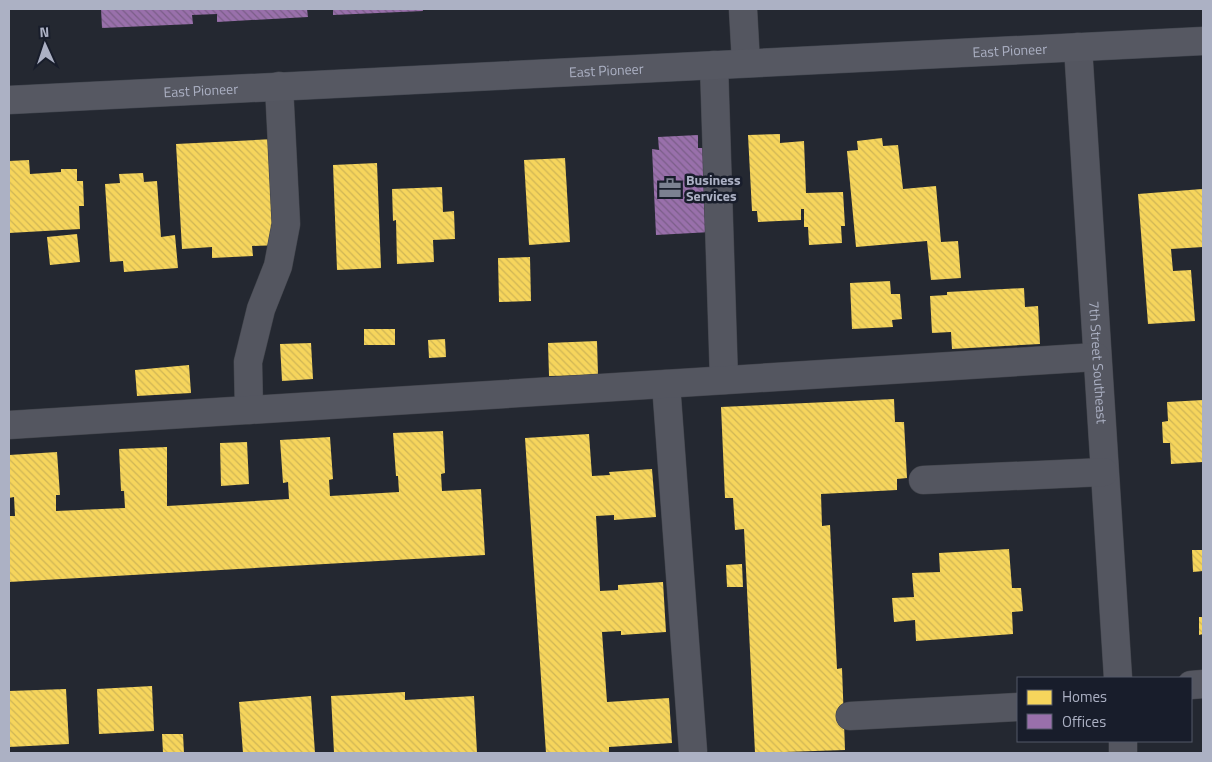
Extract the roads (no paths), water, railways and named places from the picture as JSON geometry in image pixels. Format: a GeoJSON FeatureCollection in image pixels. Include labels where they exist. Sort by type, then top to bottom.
{"type":"FeatureCollection","features":[{"type":"Feature","properties":{"kind":"main road","name":"East Pioneer"},"geometry":{"type":"LineString","coordinates":[[9,100],[1203,41]]}},
{"type":"Feature","properties":{"kind":"street"},"geometry":{"type":"LineString","coordinates":[[742,9],[746,63]]}},
{"type":"Feature","properties":{"kind":"street","name":"7th Street Southeast"},"geometry":{"type":"LineString","coordinates":[[1078,47],[1096,357],[1118,677]]}},
{"type":"Feature","properties":{"kind":"street"},"geometry":{"type":"LineString","coordinates":[[714,65],[724,380]]}},
{"type":"Feature","properties":{"kind":"street"},"geometry":{"type":"LineString","coordinates":[[249,410],[248,362],[261,310],[278,266],[286,224],[279,86]]}},
{"type":"Feature","properties":{"kind":"street"},"geometry":{"type":"LineString","coordinates":[[9,425],[1096,357]]}},
{"type":"Feature","properties":{"kind":"street"},"geometry":{"type":"LineString","coordinates":[[666,384],[693,751]]}},
{"type":"Feature","properties":{"kind":"street"},"geometry":{"type":"LineString","coordinates":[[923,480],[1104,472]]}},
{"type":"Feature","properties":{"kind":"street"},"geometry":{"type":"LineString","coordinates":[[850,716],[1017,707]]}},
{"type":"Feature","properties":{"kind":"place","name":"Business Services"},"geometry":{"type":"Point","coordinates":[670,188]}}]}
